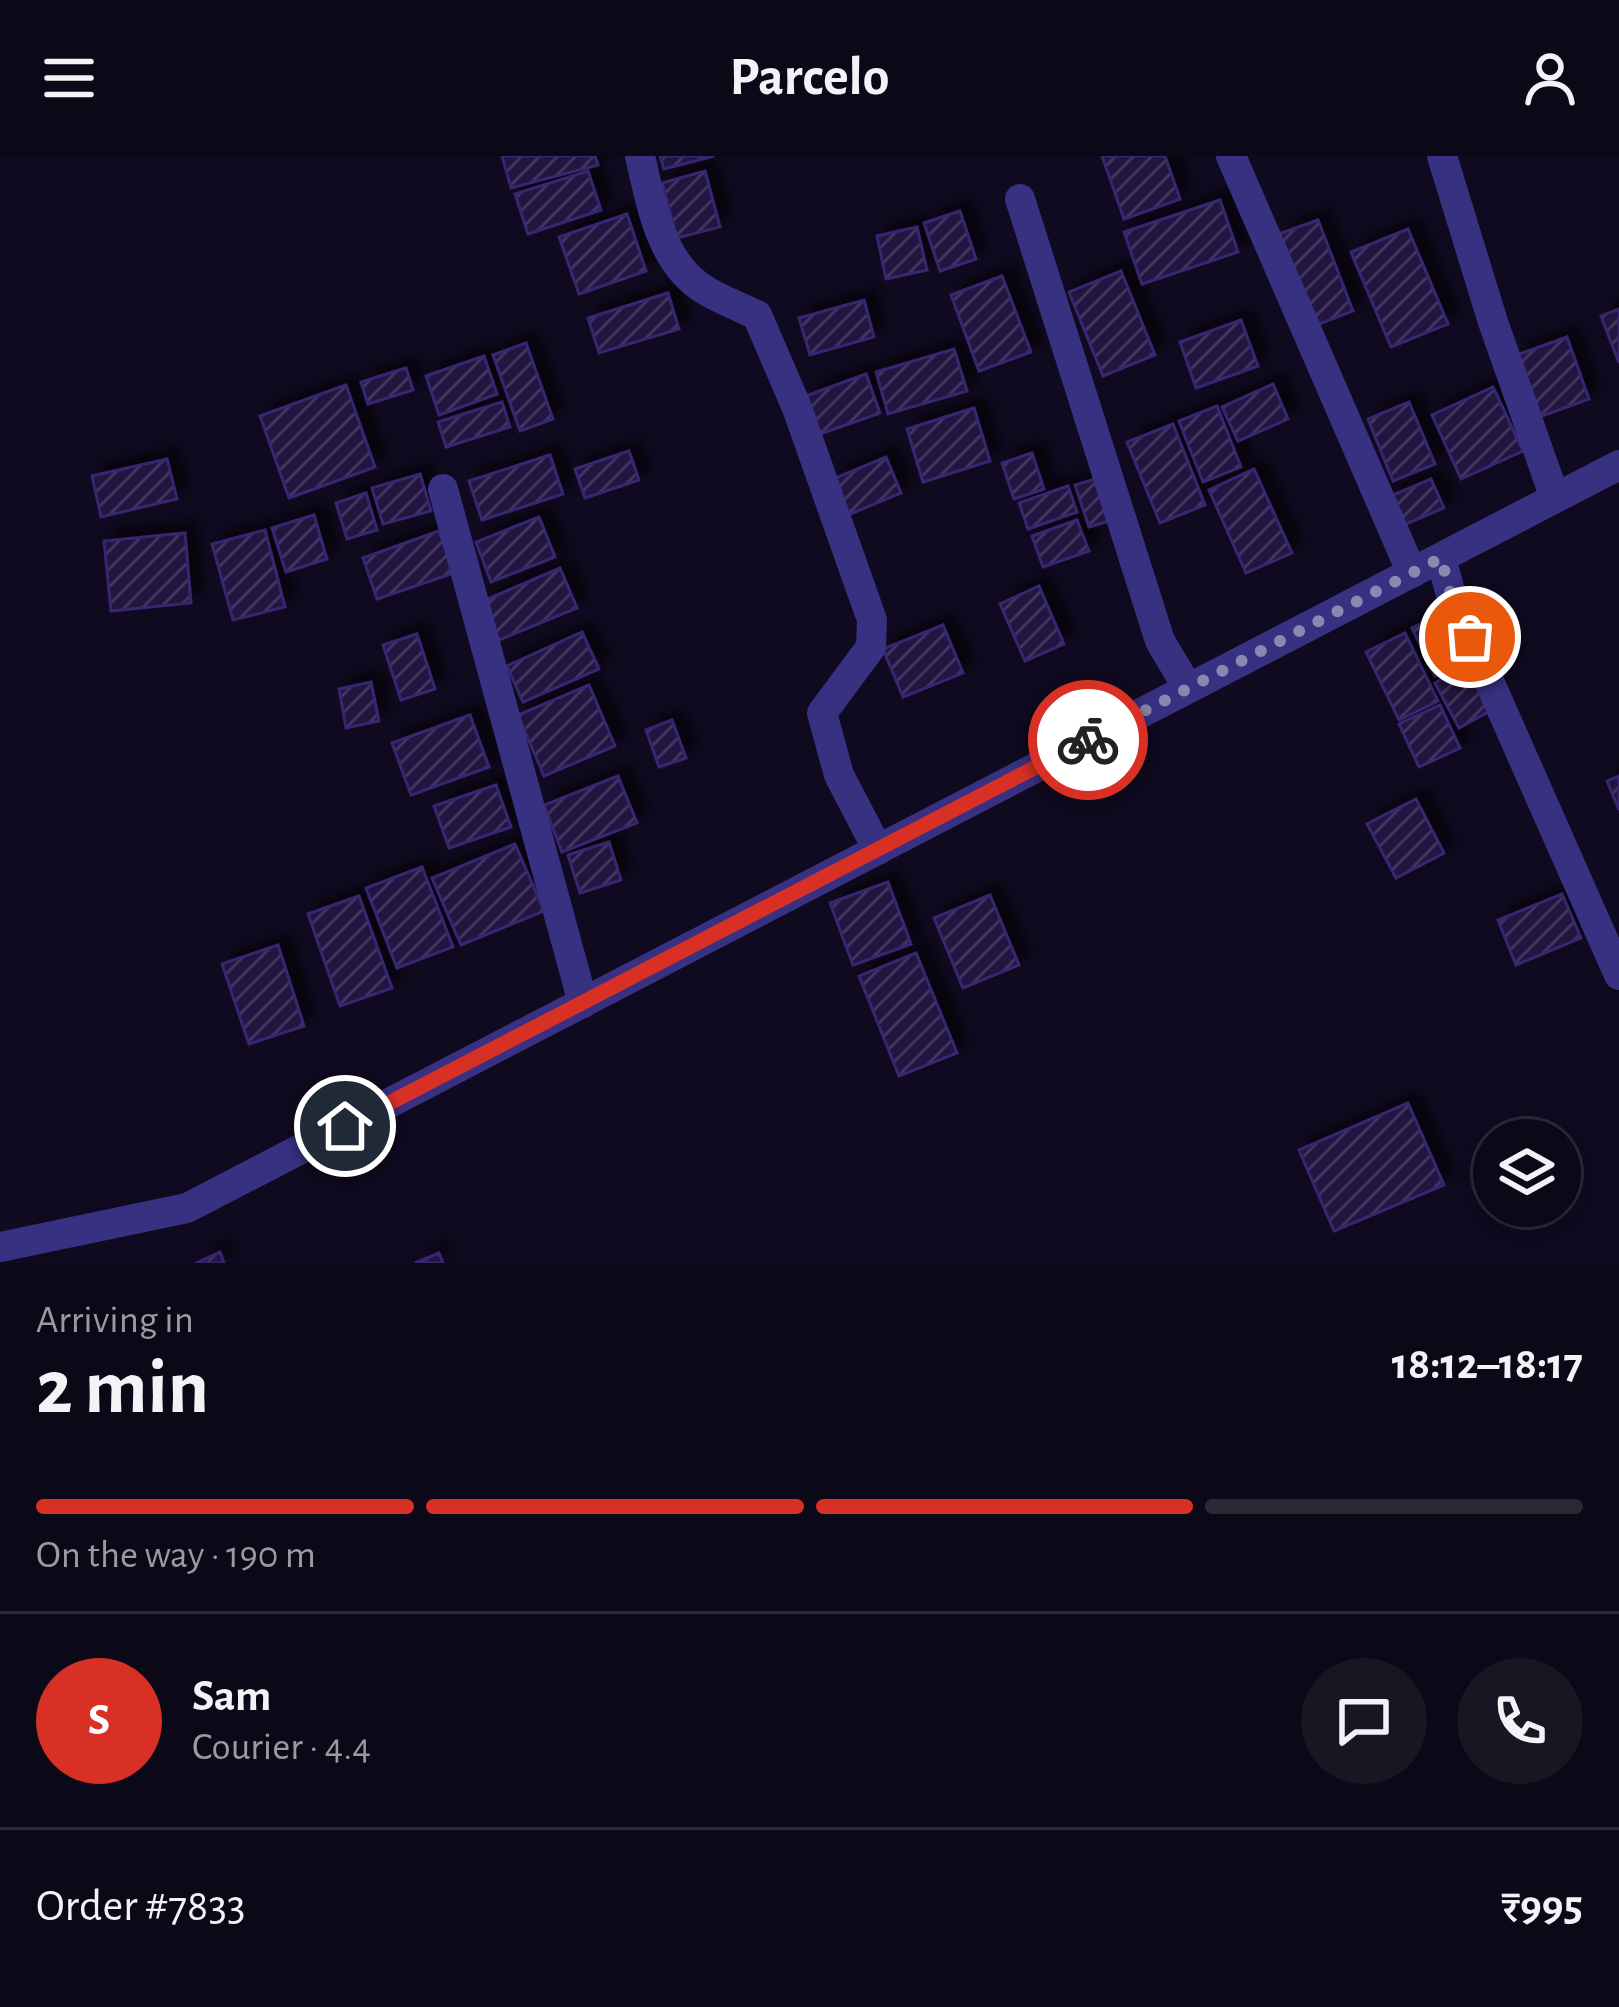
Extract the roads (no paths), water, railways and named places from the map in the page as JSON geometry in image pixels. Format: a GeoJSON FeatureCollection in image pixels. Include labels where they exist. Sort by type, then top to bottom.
{"type":"FeatureCollection","features":[{"type":"Feature","properties":{"kind":"street"},"geometry":{"type":"LineString","coordinates":[[640,156],[656,220],[680,270],[704,290],[757,315],[797,408],[872,620],[871,647],[822,713],[839,775],[878,850]]}},
{"type":"Feature","properties":{"kind":"street"},"geometry":{"type":"LineString","coordinates":[[1231,156],[1412,573]]}},
{"type":"Feature","properties":{"kind":"street"},"geometry":{"type":"LineString","coordinates":[[1442,156],[1493,322],[1555,498]]}},
{"type":"Feature","properties":{"kind":"street"},"geometry":{"type":"LineString","coordinates":[[1020,199],[1160,641],[1189,688]]}},
{"type":"Feature","properties":{"kind":"street"},"geometry":{"type":"LineString","coordinates":[[0,1247],[187,1208],[1619,465]]}},
{"type":"Feature","properties":{"kind":"street"},"geometry":{"type":"LineString","coordinates":[[442,489],[583,1003]]}},
{"type":"Feature","properties":{"kind":"street"},"geometry":{"type":"LineString","coordinates":[[1441,558],[1451,595],[1619,975]]}}]}
